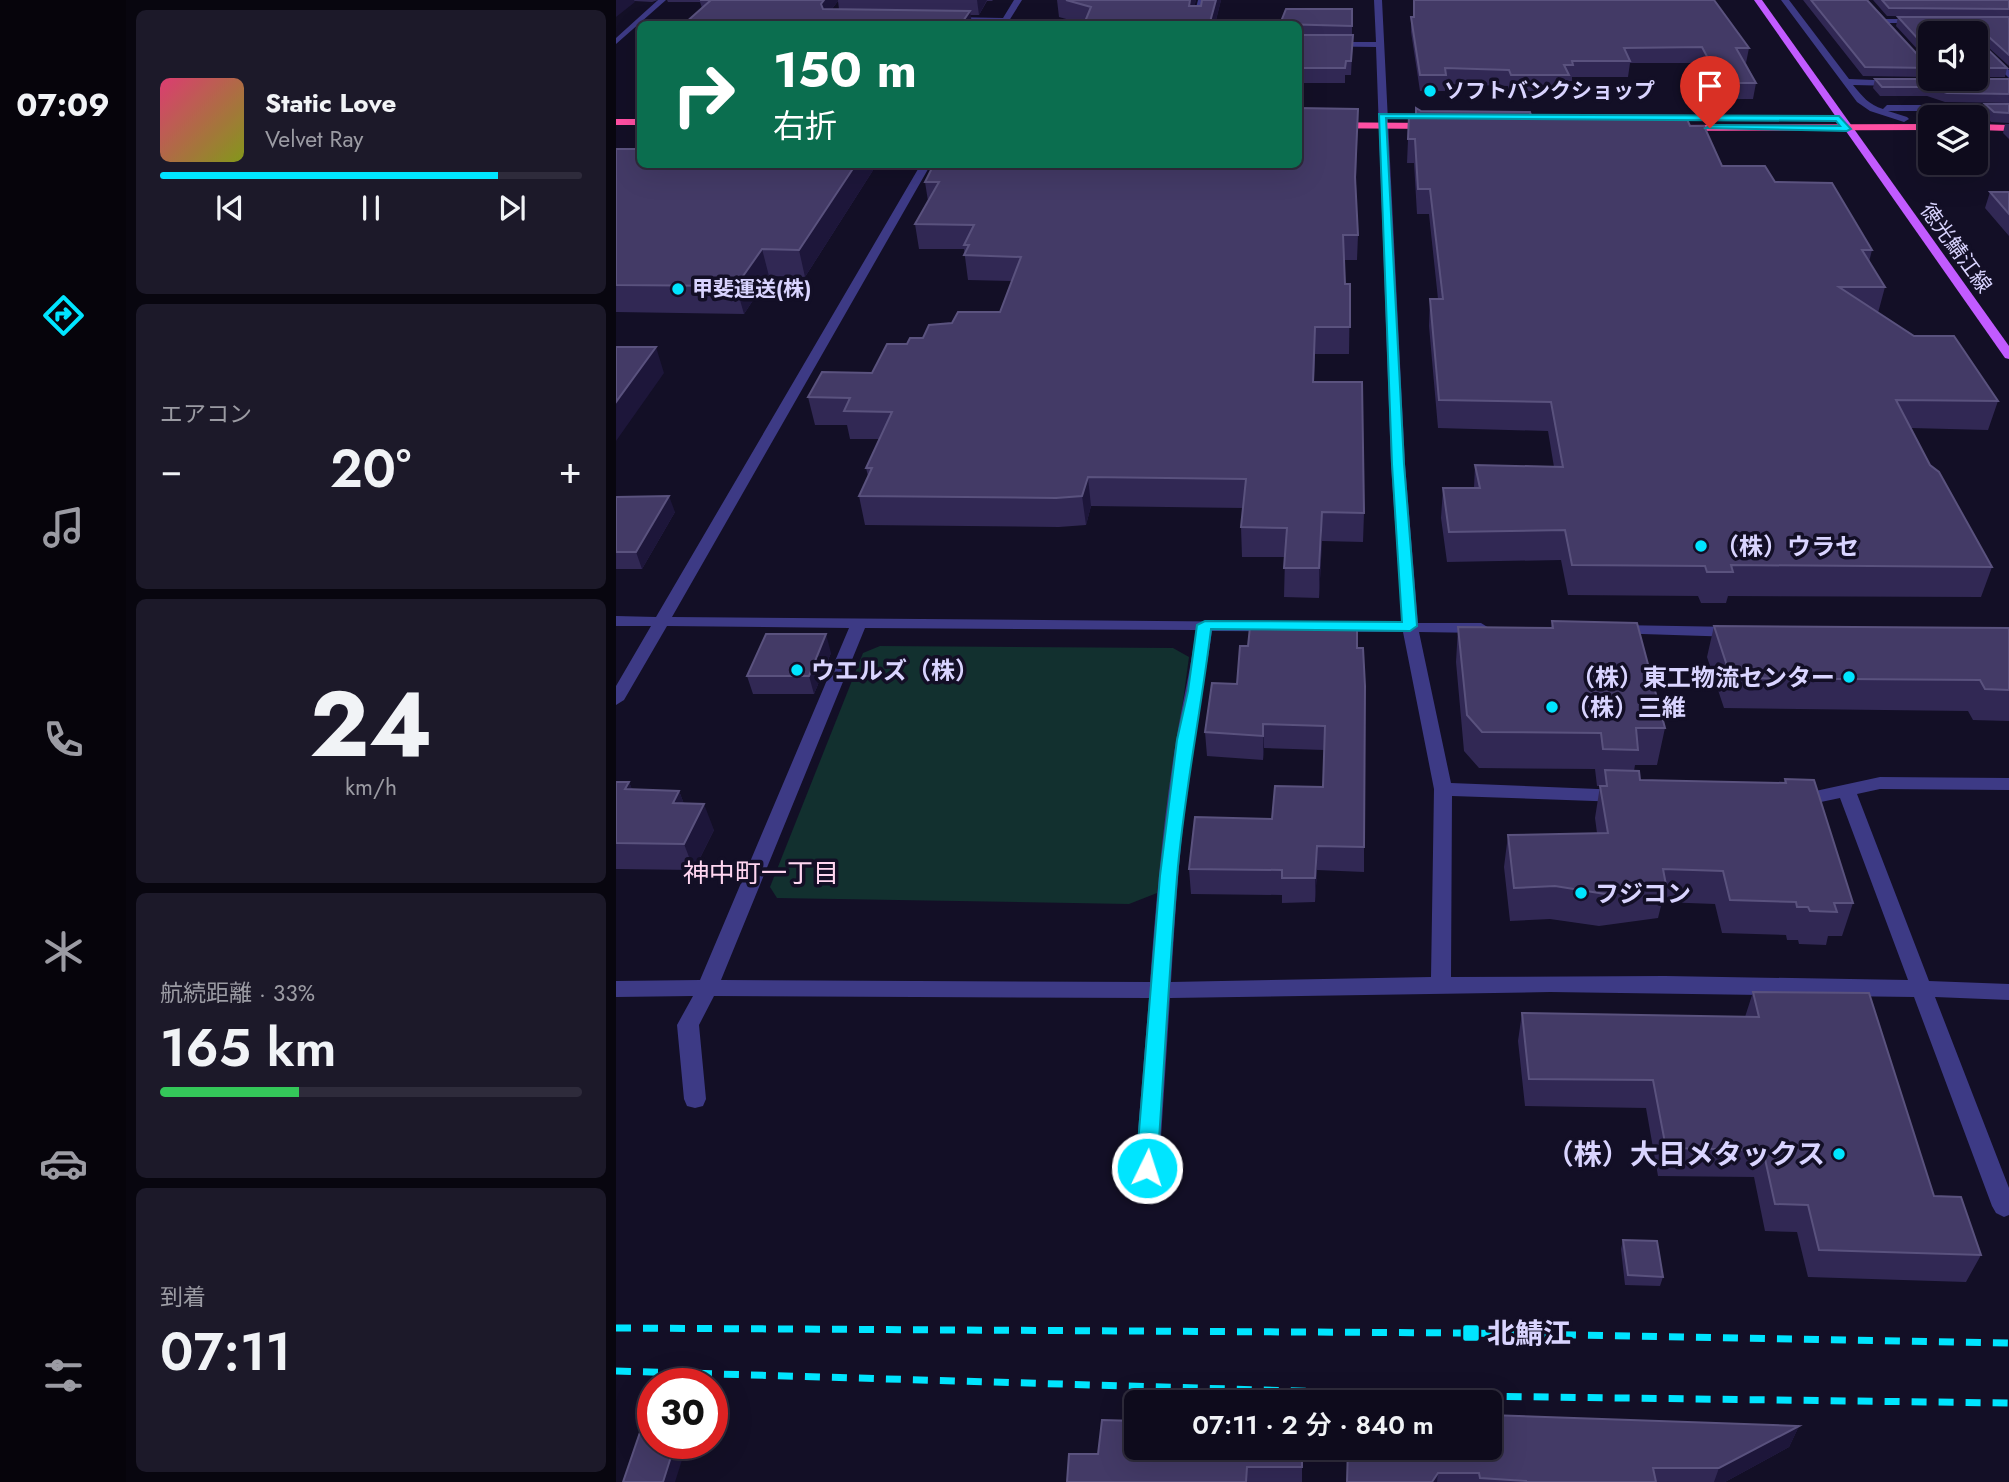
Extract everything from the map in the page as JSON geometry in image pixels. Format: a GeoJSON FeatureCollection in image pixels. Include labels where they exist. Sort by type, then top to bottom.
{"type":"FeatureCollection","features":[{"type":"Feature","properties":{"kind":"highway"},"geometry":{"type":"LineString","coordinates":[[616,112],[637,112]]}},
{"type":"Feature","properties":{"kind":"highway"},"geometry":{"type":"LineString","coordinates":[[1302,115],[1382,121]]}},
{"type":"Feature","properties":{"kind":"highway"},"geometry":{"type":"LineString","coordinates":[[1918,118],[1492,121],[1847,129],[1918,127]]}},
{"type":"Feature","properties":{"kind":"highway"},"geometry":{"type":"LineString","coordinates":[[1988,118],[2009,118]]}},
{"type":"Feature","properties":{"kind":"highway"},"geometry":{"type":"LineString","coordinates":[[1302,125],[1451,121]]}},
{"type":"Feature","properties":{"kind":"highway"},"geometry":{"type":"LineString","coordinates":[[616,122],[637,122]]}},
{"type":"Feature","properties":{"kind":"highway"},"geometry":{"type":"LineString","coordinates":[[1988,127],[2009,128]]}},
{"type":"Feature","properties":{"kind":"main road","name":"徳光鯖江線"},"geometry":{"type":"LineString","coordinates":[[1758,0],[1839,119],[2009,355]]}},
{"type":"Feature","properties":{"kind":"street"},"geometry":{"type":"LineString","coordinates":[[639,21],[662,0]]}},
{"type":"Feature","properties":{"kind":"street"},"geometry":{"type":"LineString","coordinates":[[1005,21],[1018,0]]}},
{"type":"Feature","properties":{"kind":"street"},"geometry":{"type":"LineString","coordinates":[[1197,21],[1202,0]]}},
{"type":"Feature","properties":{"kind":"street"},"geometry":{"type":"LineString","coordinates":[[1378,0],[1398,464],[1410,626],[1443,789],[1441,984]]}},
{"type":"Feature","properties":{"kind":"street"},"geometry":{"type":"LineString","coordinates":[[1785,0],[1860,100],[1873,108],[1904,119]]}},
{"type":"Feature","properties":{"kind":"street"},"geometry":{"type":"LineString","coordinates":[[1874,10],[1893,31]]}},
{"type":"Feature","properties":{"kind":"street"},"geometry":{"type":"LineString","coordinates":[[935,19],[981,21]]}},
{"type":"Feature","properties":{"kind":"street"},"geometry":{"type":"LineString","coordinates":[[1884,21],[1918,21]]}},
{"type":"Feature","properties":{"kind":"street"},"geometry":{"type":"LineString","coordinates":[[616,42],[637,23]]}},
{"type":"Feature","properties":{"kind":"street"},"geometry":{"type":"LineString","coordinates":[[1302,44],[1380,45]]}},
{"type":"Feature","properties":{"kind":"street"},"geometry":{"type":"LineString","coordinates":[[1988,52],[1997,52]]}},
{"type":"Feature","properties":{"kind":"street"},"geometry":{"type":"LineString","coordinates":[[1988,54],[2009,75]]}},
{"type":"Feature","properties":{"kind":"street"},"geometry":{"type":"LineString","coordinates":[[1847,82],[1901,83]]}},
{"type":"Feature","properties":{"kind":"street"},"geometry":{"type":"LineString","coordinates":[[1995,83],[2009,83]]}},
{"type":"Feature","properties":{"kind":"street"},"geometry":{"type":"LineString","coordinates":[[1873,108],[2009,108]]}},
{"type":"Feature","properties":{"kind":"street"},"geometry":{"type":"LineString","coordinates":[[616,700],[924,168]]}},
{"type":"Feature","properties":{"kind":"street"},"geometry":{"type":"LineString","coordinates":[[616,621],[1493,628]]}},
{"type":"Feature","properties":{"kind":"street"},"geometry":{"type":"LineString","coordinates":[[695,1099],[688,1026],[707,989],[859,624]]}},
{"type":"Feature","properties":{"kind":"street"},"geometry":{"type":"LineString","coordinates":[[1142,1192],[1147,1168],[1159,988],[1185,740],[1196,691],[1205,625]]}},
{"type":"Feature","properties":{"kind":"street"},"geometry":{"type":"LineString","coordinates":[[1605,630],[1758,632]]}},
{"type":"Feature","properties":{"kind":"street"},"geometry":{"type":"LineString","coordinates":[[1779,801],[1793,802],[1880,783],[2009,784]]}},
{"type":"Feature","properties":{"kind":"street"},"geometry":{"type":"LineString","coordinates":[[1443,789],[1642,797]]}},
{"type":"Feature","properties":{"kind":"street"},"geometry":{"type":"LineString","coordinates":[[1846,789],[1904,937],[1919,988],[2004,1206]]}},
{"type":"Feature","properties":{"kind":"street"},"geometry":{"type":"LineString","coordinates":[[616,989],[1094,991],[1441,984],[1919,988],[2009,992]]}},
{"type":"Feature","properties":{"kind":"green space"},"geometry":{"type":"Polygon","coordinates":[[[880,646],[1173,648],[1189,657],[1157,893],[1129,904],[777,898],[770,887],[863,653],[880,646]]]}},
{"type":"Feature","properties":{"kind":"building"},"geometry":{"type":"Polygon","coordinates":[[[711,0],[824,0],[821,4],[823,9],[970,11],[963,21],[687,21],[711,0]]]}},
{"type":"Feature","properties":{"kind":"building"},"geometry":{"type":"Polygon","coordinates":[[[1066,0],[1190,0],[1189,6],[1201,6],[1202,0],[1216,0],[1210,21],[1085,21],[1091,7],[1066,0]]]}},
{"type":"Feature","properties":{"kind":"building"},"geometry":{"type":"Polygon","coordinates":[[[1414,0],[1714,0],[1749,48],[1736,48],[1756,83],[1721,83],[1702,47],[1624,48],[1630,61],[1572,61],[1573,65],[1564,65],[1569,75],[1511,75],[1509,70],[1445,68],[1446,75],[1420,75],[1411,17],[1414,17],[1414,0]]]}},
{"type":"Feature","properties":{"kind":"building"},"geometry":{"type":"Polygon","coordinates":[[[1811,0],[1867,0],[1918,55],[1918,68],[1865,67],[1811,0]]]}},
{"type":"Feature","properties":{"kind":"building"},"geometry":{"type":"Polygon","coordinates":[[[1882,0],[2009,0],[2009,9],[1889,8],[1882,0]]]}},
{"type":"Feature","properties":{"kind":"building"},"geometry":{"type":"Polygon","coordinates":[[[1286,9],[1352,9],[1352,26],[1302,25],[1302,21],[1281,21],[1286,9]]]}},
{"type":"Feature","properties":{"kind":"building"},"geometry":{"type":"Polygon","coordinates":[[[1898,17],[2009,17],[2009,55],[1988,36],[1988,21],[1918,21],[1918,39],[1898,17]]]}},
{"type":"Feature","properties":{"kind":"building"},"geometry":{"type":"Polygon","coordinates":[[[1302,35],[1353,35],[1351,61],[1346,61],[1345,68],[1302,68],[1302,35]]]}},
{"type":"Feature","properties":{"kind":"building"},"geometry":{"type":"Polygon","coordinates":[[[1988,50],[2007,68],[1988,68],[1988,50]]]}},
{"type":"Feature","properties":{"kind":"building"},"geometry":{"type":"Polygon","coordinates":[[[1875,79],[1918,79],[1918,87],[1882,87],[1875,79]]]}},
{"type":"Feature","properties":{"kind":"building"},"geometry":{"type":"Polygon","coordinates":[[[1988,79],[2009,79],[2009,94],[1941,91],[1988,91],[1988,79]]]}},
{"type":"Feature","properties":{"kind":"building"},"geometry":{"type":"Polygon","coordinates":[[[2009,104],[2009,113],[1994,112],[1986,105],[2009,104]]]}},
{"type":"Feature","properties":{"kind":"building"},"geometry":{"type":"Polygon","coordinates":[[[1302,108],[1358,109],[1355,177],[1358,235],[1343,235],[1345,284],[1350,284],[1350,327],[1315,327],[1313,382],[1362,382],[1364,513],[1322,512],[1319,568],[1284,568],[1287,528],[1241,527],[1246,479],[1088,477],[1082,496],[1056,498],[859,496],[872,468],[866,468],[892,412],[844,411],[850,398],[808,397],[822,372],[872,373],[887,344],[907,344],[910,338],[923,338],[929,325],[952,323],[958,312],[1000,312],[1021,257],[964,255],[969,245],[964,245],[974,225],[915,224],[939,182],[925,182],[932,168],[1302,168],[1302,108]]]}},
{"type":"Feature","properties":{"kind":"building"},"geometry":{"type":"Polygon","coordinates":[[[1416,108],[1421,111],[1530,112],[1532,118],[1687,119],[1690,126],[1704,126],[1722,166],[1765,166],[1775,182],[1832,183],[1872,250],[1862,250],[1885,287],[1839,287],[1914,336],[1954,336],[1998,401],[1896,400],[1930,465],[1939,472],[1992,567],[1731,565],[1733,572],[1707,572],[1705,566],[1572,565],[1565,530],[1449,532],[1443,488],[1480,488],[1475,465],[1563,467],[1551,402],[1439,400],[1430,299],[1443,299],[1430,189],[1418,189],[1415,139],[1408,139],[1409,116],[1416,116],[1416,108]]]}},
{"type":"Feature","properties":{"kind":"building"},"geometry":{"type":"Polygon","coordinates":[[[616,149],[637,149],[637,168],[853,168],[799,250],[762,249],[736,286],[616,285],[616,149]]]}},
{"type":"Feature","properties":{"kind":"building"},"geometry":{"type":"Polygon","coordinates":[[[1990,192],[2009,192],[2009,214],[1990,192]]]}},
{"type":"Feature","properties":{"kind":"building"},"geometry":{"type":"Polygon","coordinates":[[[616,347],[656,347],[616,402],[616,347]]]}},
{"type":"Feature","properties":{"kind":"building"},"geometry":{"type":"Polygon","coordinates":[[[669,496],[636,552],[616,552],[616,497],[669,496]]]}},
{"type":"Feature","properties":{"kind":"building","name":"（株）三維"},"geometry":{"type":"Polygon","coordinates":[[[1552,621],[1637,623],[1665,728],[1636,728],[1638,750],[1603,749],[1601,733],[1482,732],[1467,715],[1458,627],[1553,628],[1552,621]]]}},
{"type":"Feature","properties":{"kind":"building"},"geometry":{"type":"Polygon","coordinates":[[[1714,626],[2009,628],[2009,690],[1985,689],[1980,680],[1731,678],[1714,626]]]}},
{"type":"Feature","properties":{"kind":"building"},"geometry":{"type":"Polygon","coordinates":[[[1250,627],[1357,629],[1357,648],[1363,648],[1364,847],[1317,846],[1315,878],[1282,878],[1282,870],[1189,869],[1195,817],[1272,819],[1275,786],[1323,787],[1325,726],[1263,724],[1263,736],[1205,732],[1212,683],[1237,684],[1240,646],[1248,646],[1250,627]]]}},
{"type":"Feature","properties":{"kind":"building"},"geometry":{"type":"Polygon","coordinates":[[[766,634],[826,634],[809,676],[747,676],[766,634]]]}},
{"type":"Feature","properties":{"kind":"building"},"geometry":{"type":"Polygon","coordinates":[[[1605,770],[1639,771],[1640,780],[1786,783],[1785,779],[1814,780],[1853,903],[1834,903],[1837,912],[1810,911],[1808,907],[1797,907],[1796,902],[1730,900],[1723,871],[1663,869],[1666,885],[1605,894],[1555,886],[1514,888],[1508,835],[1608,833],[1600,786],[1607,786],[1605,770]]]}},
{"type":"Feature","properties":{"kind":"building"},"geometry":{"type":"Polygon","coordinates":[[[616,782],[629,782],[625,789],[679,791],[673,803],[704,804],[684,844],[616,843],[616,782]]]}},
{"type":"Feature","properties":{"kind":"building"},"geometry":{"type":"Polygon","coordinates":[[[1753,992],[1869,993],[1934,1196],[1961,1197],[1981,1255],[1819,1250],[1808,1205],[1775,1204],[1763,1150],[1666,1148],[1653,1080],[1529,1079],[1522,1013],[1759,1017],[1753,992]]]}},
{"type":"Feature","properties":{"kind":"building"},"geometry":{"type":"Polygon","coordinates":[[[1623,1240],[1657,1241],[1663,1277],[1628,1275],[1623,1240]]]}},
{"type":"Feature","properties":{"kind":"building"},"geometry":{"type":"Polygon","coordinates":[[[1502,1415],[1799,1426],[1719,1468],[1653,1468],[1656,1482],[1526,1482],[1480,1478],[1479,1473],[1438,1473],[1432,1482],[1347,1482],[1348,1460],[1502,1460],[1502,1415]]]}},
{"type":"Feature","properties":{"kind":"building"},"geometry":{"type":"Polygon","coordinates":[[[1102,1420],[1124,1421],[1124,1460],[1302,1460],[1302,1467],[1247,1467],[1246,1482],[1067,1482],[1069,1454],[1098,1454],[1102,1420]]]}},
{"type":"Feature","properties":{"kind":"building"},"geometry":{"type":"Polygon","coordinates":[[[637,1441],[637,1459],[670,1459],[663,1482],[623,1482],[637,1441]]]}},
{"type":"Feature","properties":{"kind":"railway"},"geometry":{"type":"LineString","coordinates":[[616,1328],[1471,1333],[2009,1343]]}},
{"type":"Feature","properties":{"kind":"railway"},"geometry":{"type":"LineString","coordinates":[[616,1371],[1469,1396],[2009,1403]]}},
{"type":"Feature","properties":{"kind":"place","name":"ソフトバンクショップ"},"geometry":{"type":"Point","coordinates":[1430,91]}},
{"type":"Feature","properties":{"kind":"place","name":"甲斐運送(株)"},"geometry":{"type":"Point","coordinates":[678,289]}},
{"type":"Feature","properties":{"kind":"place","name":"（株）ウラセ"},"geometry":{"type":"Point","coordinates":[1701,546]}},
{"type":"Feature","properties":{"kind":"place","name":"ウエルズ（株）"},"geometry":{"type":"Point","coordinates":[797,670]}},
{"type":"Feature","properties":{"kind":"place","name":"（株）東工物流センター"},"geometry":{"type":"Point","coordinates":[1849,677]}},
{"type":"Feature","properties":{"kind":"place","name":"（株）三維"},"geometry":{"type":"Point","coordinates":[1552,707]}},
{"type":"Feature","properties":{"kind":"place","name":"フジコン"},"geometry":{"type":"Point","coordinates":[1581,893]}},
{"type":"Feature","properties":{"kind":"place","name":"（株）大日メタックス"},"geometry":{"type":"Point","coordinates":[1839,1154]}},
{"type":"Feature","properties":{"kind":"place","name":"北鯖江"},"geometry":{"type":"Point","coordinates":[1471,1333]}},
{"type":"Feature","properties":{"kind":"district","name":"神中町一丁目"},"geometry":{"type":"Point","coordinates":[761,873]}},
{"type":"Feature","properties":{"kind":"route"},"geometry":{"type":"LineString","coordinates":[[1147,1168],[1168,876],[1185,740],[1196,691],[1205,625],[1410,626],[1398,464],[1382,116],[1839,119],[1847,129],[1710,128]]}}]}
